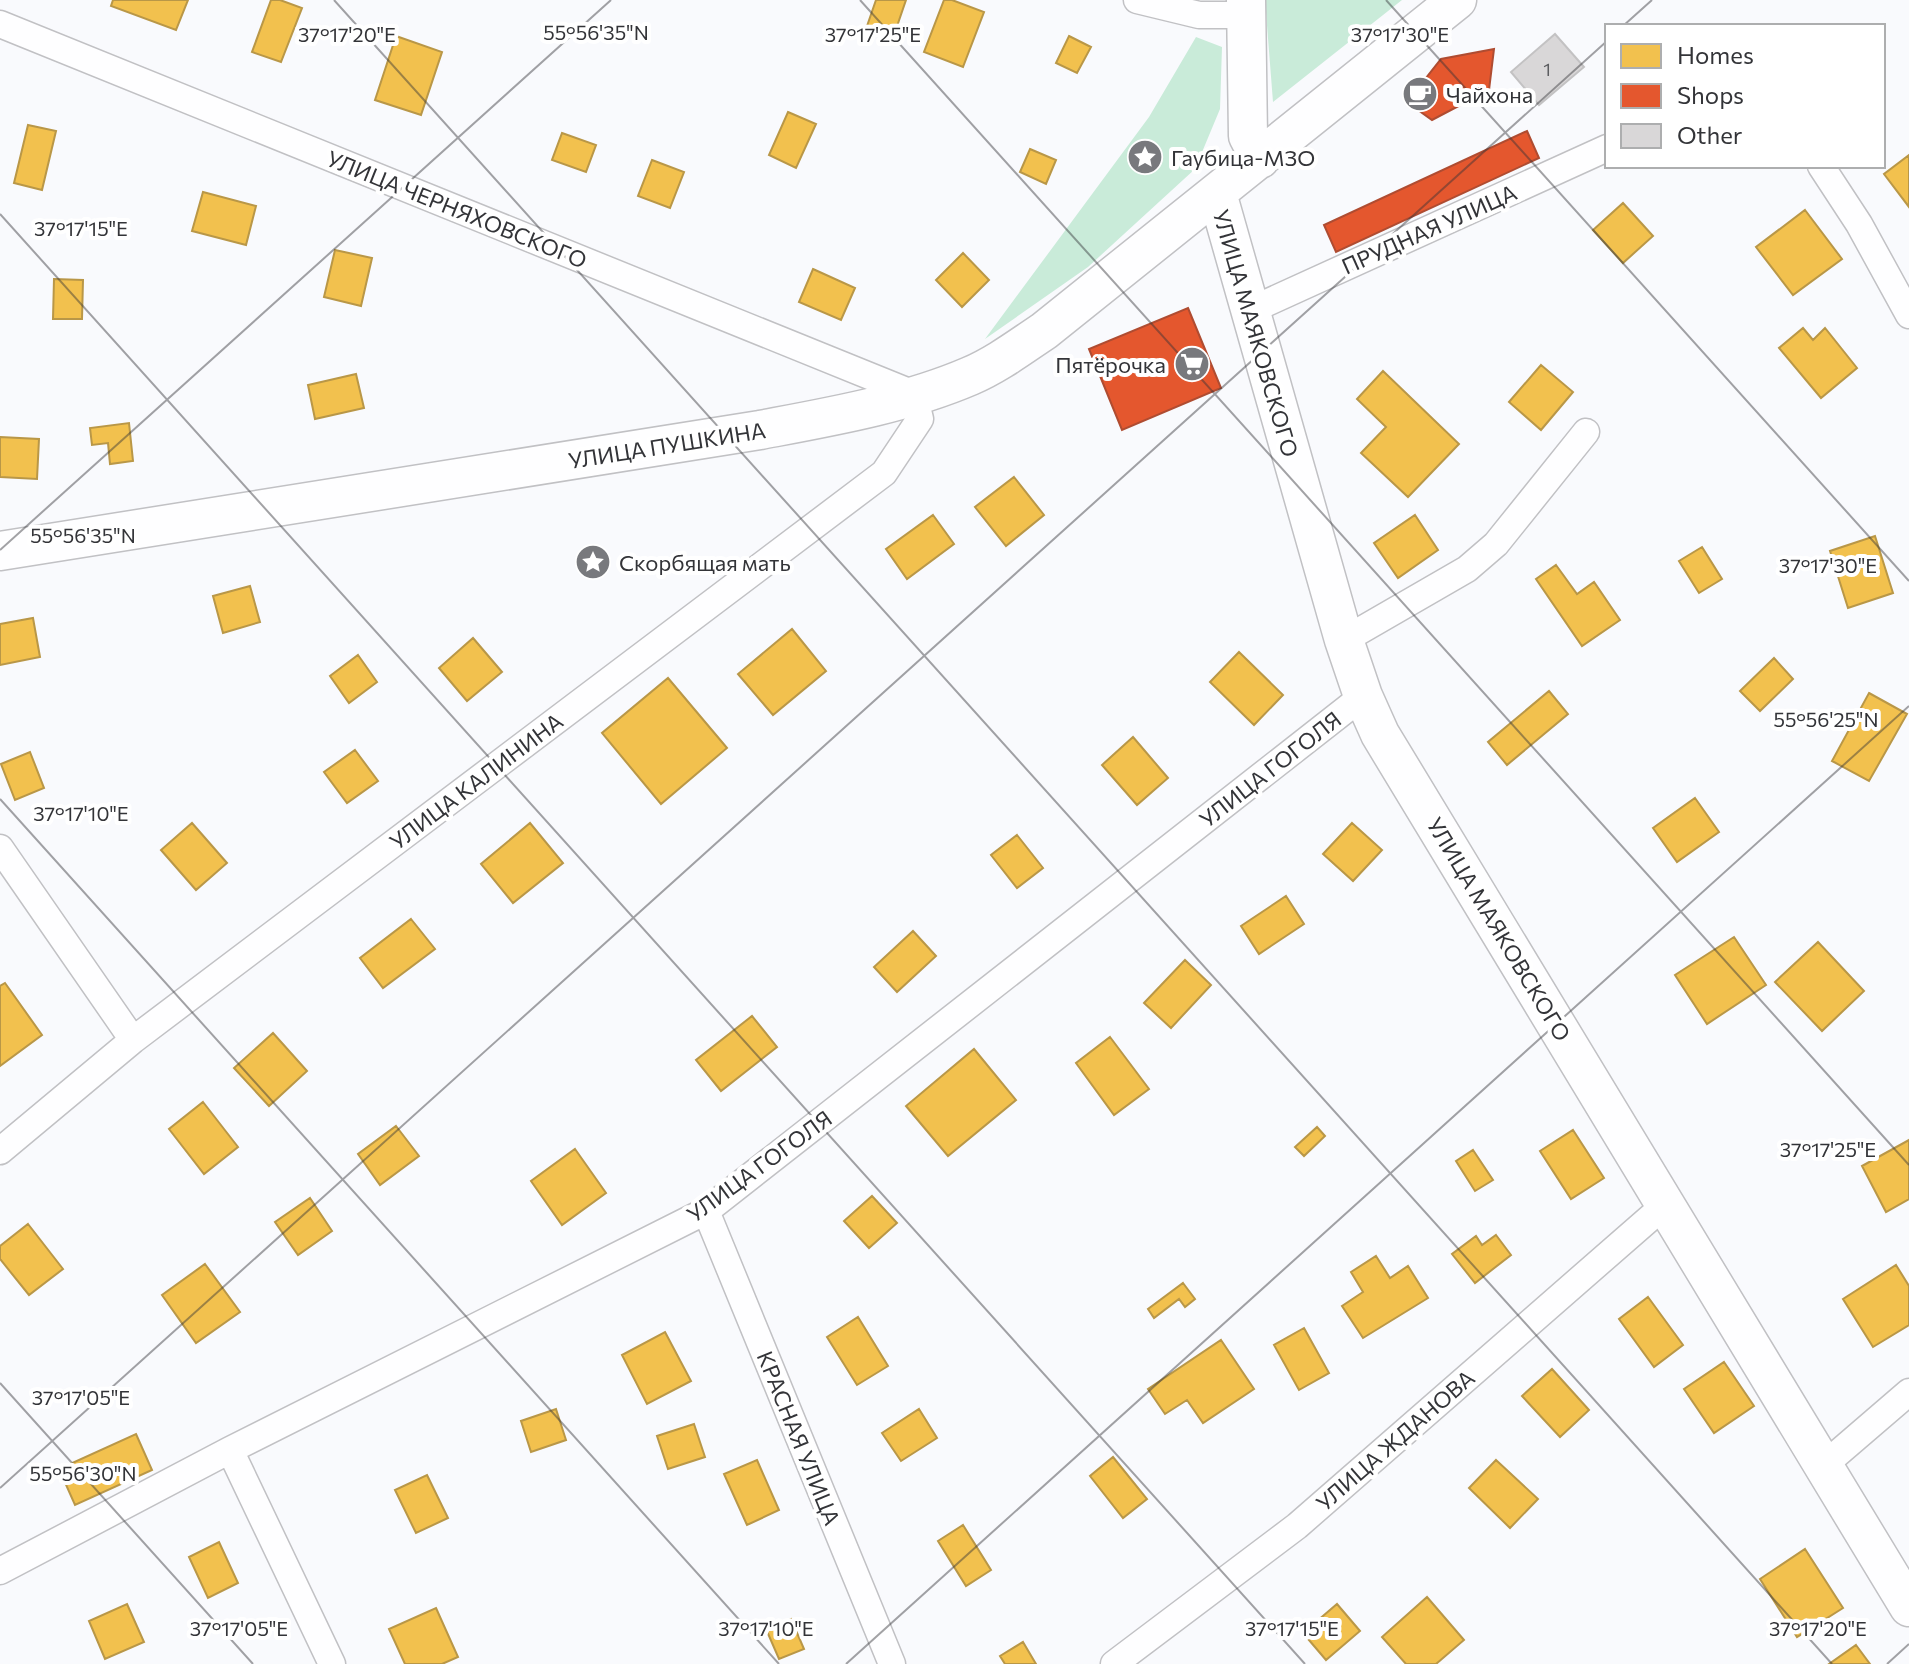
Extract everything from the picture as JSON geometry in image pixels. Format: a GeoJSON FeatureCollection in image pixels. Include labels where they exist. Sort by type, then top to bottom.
{"type":"FeatureCollection","features":[{"type":"Feature","properties":{"kind":"street"},"geometry":{"type":"LineString","coordinates":[[1137,0],[1199,15],[1247,8],[1248,136],[1260,159]]}},
{"type":"Feature","properties":{"kind":"street","name":"УЛИЦА ПУШКИНА"},"geometry":{"type":"LineString","coordinates":[[0,551],[760,430],[838,415],[972,375],[1032,339],[1457,0]]}},
{"type":"Feature","properties":{"kind":"street","name":"УЛИЦА ЧЕРНЯХОВСКОГО"},"geometry":{"type":"LineString","coordinates":[[0,24],[914,394]]}},
{"type":"Feature","properties":{"kind":"street","name":"ПРУДНАЯ УЛИЦА"},"geometry":{"type":"LineString","coordinates":[[1251,310],[1605,149]]}},
{"type":"Feature","properties":{"kind":"street"},"geometry":{"type":"LineString","coordinates":[[1822,168],[1859,224],[1909,315]]}},
{"type":"Feature","properties":{"kind":"street","name":"УЛИЦА МАЯКОВСКОГО"},"geometry":{"type":"LineString","coordinates":[[1217,193],[1344,640],[1380,734],[1909,1607]]}},
{"type":"Feature","properties":{"kind":"street","name":"УЛИЦА КАЛИНИНА"},"geometry":{"type":"LineString","coordinates":[[0,1151],[133,1040],[884,473],[920,419],[914,394]]}},
{"type":"Feature","properties":{"kind":"street"},"geometry":{"type":"LineString","coordinates":[[1344,640],[1467,569],[1496,544],[1586,432]]}},
{"type":"Feature","properties":{"kind":"street","name":"УЛИЦА ГОГОЛЯ"},"geometry":{"type":"LineString","coordinates":[[0,1571],[230,1450],[706,1211],[1363,696]]}},
{"type":"Feature","properties":{"kind":"street"},"geometry":{"type":"LineString","coordinates":[[0,848],[133,1040]]}},
{"type":"Feature","properties":{"kind":"street","name":"УЛИЦА ЖДАНОВА"},"geometry":{"type":"LineString","coordinates":[[1114,1664],[1297,1526],[1666,1204]]}},
{"type":"Feature","properties":{"kind":"street","name":"КРАСНАЯ УЛИЦА"},"geometry":{"type":"LineString","coordinates":[[706,1211],[892,1664]]}},
{"type":"Feature","properties":{"kind":"street"},"geometry":{"type":"LineString","coordinates":[[1823,1466],[1909,1392]]}},
{"type":"Feature","properties":{"kind":"street"},"geometry":{"type":"LineString","coordinates":[[230,1450],[332,1664]]}},
{"type":"Feature","properties":{"kind":"green space"},"geometry":{"type":"Polygon","coordinates":[[[1265,0],[1402,0],[1273,102],[1265,0]]]}},
{"type":"Feature","properties":{"kind":"green space"},"geometry":{"type":"Polygon","coordinates":[[[1196,37],[1222,47],[1220,109],[1195,169],[1088,267],[985,339],[1149,117],[1196,37]]]}},
{"type":"Feature","properties":{"kind":"building: Homes"},"geometry":{"type":"Polygon","coordinates":[[[113,0],[188,0],[176,30],[111,6],[113,0]]]}},
{"type":"Feature","properties":{"kind":"building: Homes"},"geometry":{"type":"Polygon","coordinates":[[[271,0],[302,8],[281,62],[252,52],[271,0]]]}},
{"type":"Feature","properties":{"kind":"building: Homes"},"geometry":{"type":"Polygon","coordinates":[[[876,0],[906,0],[894,35],[867,26],[876,0]]]}},
{"type":"Feature","properties":{"kind":"building: Homes"},"geometry":{"type":"Polygon","coordinates":[[[944,0],[984,12],[963,67],[924,52],[944,0]]]}},
{"type":"Feature","properties":{"kind":"building: Homes"},"geometry":{"type":"Polygon","coordinates":[[[396,36],[442,52],[421,115],[375,100],[396,36]]]}},
{"type":"Feature","properties":{"kind":"building: Homes"},"geometry":{"type":"Polygon","coordinates":[[[1069,36],[1091,47],[1077,73],[1056,63],[1069,36]]]}},
{"type":"Feature","properties":{"kind":"building: Homes"},"geometry":{"type":"Polygon","coordinates":[[[788,112],[816,124],[796,168],[769,155],[788,112]]]}},
{"type":"Feature","properties":{"kind":"building: Homes"},"geometry":{"type":"Polygon","coordinates":[[[28,125],[56,131],[42,190],[14,183],[28,125]]]}},
{"type":"Feature","properties":{"kind":"building: Homes"},"geometry":{"type":"Polygon","coordinates":[[[562,133],[596,145],[586,172],[552,160],[562,133]]]}},
{"type":"Feature","properties":{"kind":"building: Homes"},"geometry":{"type":"Polygon","coordinates":[[[1030,149],[1056,160],[1046,184],[1020,172],[1030,149]]]}},
{"type":"Feature","properties":{"kind":"building: Homes"},"geometry":{"type":"Polygon","coordinates":[[[1909,155],[1909,207],[1884,174],[1909,155]]]}},
{"type":"Feature","properties":{"kind":"building: Homes"},"geometry":{"type":"Polygon","coordinates":[[[652,160],[684,172],[670,208],[638,196],[652,160]]]}},
{"type":"Feature","properties":{"kind":"building: Homes"},"geometry":{"type":"Polygon","coordinates":[[[203,192],[256,206],[246,245],[192,231],[203,192]]]}},
{"type":"Feature","properties":{"kind":"building: Homes"},"geometry":{"type":"Polygon","coordinates":[[[1623,203],[1653,236],[1623,263],[1593,230],[1623,203]]]}},
{"type":"Feature","properties":{"kind":"building: Homes"},"geometry":{"type":"Polygon","coordinates":[[[1805,210],[1842,259],[1793,295],[1756,247],[1805,210]]]}},
{"type":"Feature","properties":{"kind":"building: Homes"},"geometry":{"type":"Polygon","coordinates":[[[335,250],[372,258],[361,306],[324,297],[335,250]]]}},
{"type":"Feature","properties":{"kind":"building: Homes"},"geometry":{"type":"Polygon","coordinates":[[[963,253],[989,280],[962,307],[936,280],[963,253]]]}},
{"type":"Feature","properties":{"kind":"building: Homes"},"geometry":{"type":"Polygon","coordinates":[[[813,269],[855,288],[841,320],[799,302],[813,269]]]}},
{"type":"Feature","properties":{"kind":"building: Homes"},"geometry":{"type":"Polygon","coordinates":[[[54,279],[83,280],[82,319],[53,319],[54,279]]]}},
{"type":"Feature","properties":{"kind":"building: Homes"},"geometry":{"type":"Polygon","coordinates":[[[1803,328],[1813,340],[1825,328],[1857,368],[1821,398],[1779,348],[1803,328]]]}},
{"type":"Feature","properties":{"kind":"building: Homes"},"geometry":{"type":"Polygon","coordinates":[[[1541,365],[1573,392],[1541,430],[1509,402],[1541,365]]]}},
{"type":"Feature","properties":{"kind":"building: Homes"},"geometry":{"type":"Polygon","coordinates":[[[1383,371],[1459,444],[1408,497],[1361,453],[1386,427],[1357,399],[1383,371]]]}},
{"type":"Feature","properties":{"kind":"building: Homes"},"geometry":{"type":"Polygon","coordinates":[[[356,374],[364,408],[315,419],[308,385],[356,374]]]}},
{"type":"Feature","properties":{"kind":"building: Homes"},"geometry":{"type":"Polygon","coordinates":[[[129,423],[133,461],[110,464],[108,443],[92,445],[90,428],[129,423]]]}},
{"type":"Feature","properties":{"kind":"building: Homes"},"geometry":{"type":"Polygon","coordinates":[[[0,437],[39,439],[37,479],[0,477],[0,437]]]}},
{"type":"Feature","properties":{"kind":"building: Homes"},"geometry":{"type":"Polygon","coordinates":[[[1014,477],[1044,515],[1006,546],[975,507],[1014,477]]]}},
{"type":"Feature","properties":{"kind":"building: Homes"},"geometry":{"type":"Polygon","coordinates":[[[933,515],[954,544],[907,579],[886,549],[933,515]]]}},
{"type":"Feature","properties":{"kind":"building: Homes"},"geometry":{"type":"Polygon","coordinates":[[[1415,515],[1438,550],[1398,578],[1374,543],[1415,515]]]}},
{"type":"Feature","properties":{"kind":"building: Homes"},"geometry":{"type":"Polygon","coordinates":[[[1875,536],[1893,593],[1848,608],[1830,551],[1875,536]]]}},
{"type":"Feature","properties":{"kind":"building: Homes"},"geometry":{"type":"Polygon","coordinates":[[[1702,547],[1722,579],[1699,593],[1679,561],[1702,547]]]}},
{"type":"Feature","properties":{"kind":"building: Homes"},"geometry":{"type":"Polygon","coordinates":[[[1556,565],[1577,594],[1594,582],[1620,620],[1582,646],[1536,579],[1556,565]]]}},
{"type":"Feature","properties":{"kind":"building: Homes"},"geometry":{"type":"Polygon","coordinates":[[[250,586],[260,622],[223,633],[213,596],[250,586]]]}},
{"type":"Feature","properties":{"kind":"building: Homes"},"geometry":{"type":"Polygon","coordinates":[[[33,618],[40,657],[0,665],[0,624],[33,618]]]}},
{"type":"Feature","properties":{"kind":"building: Homes"},"geometry":{"type":"Polygon","coordinates":[[[792,629],[826,671],[773,715],[738,674],[792,629]]]}},
{"type":"Feature","properties":{"kind":"building: Homes"},"geometry":{"type":"Polygon","coordinates":[[[473,638],[502,672],[467,701],[439,668],[473,638]]]}},
{"type":"Feature","properties":{"kind":"building: Homes"},"geometry":{"type":"Polygon","coordinates":[[[1239,652],[1283,695],[1254,725],[1210,682],[1239,652]]]}},
{"type":"Feature","properties":{"kind":"building: Homes"},"geometry":{"type":"Polygon","coordinates":[[[358,655],[377,682],[349,703],[330,676],[358,655]]]}},
{"type":"Feature","properties":{"kind":"building: Homes"},"geometry":{"type":"Polygon","coordinates":[[[1774,658],[1793,679],[1760,711],[1740,691],[1774,658]]]}},
{"type":"Feature","properties":{"kind":"building: Homes"},"geometry":{"type":"Polygon","coordinates":[[[668,678],[727,748],[661,804],[602,733],[668,678]]]}},
{"type":"Feature","properties":{"kind":"building: Homes"},"geometry":{"type":"Polygon","coordinates":[[[1549,691],[1568,714],[1507,765],[1488,742],[1549,691]]]}},
{"type":"Feature","properties":{"kind":"building: Homes"},"geometry":{"type":"Polygon","coordinates":[[[1869,693],[1907,714],[1869,781],[1832,761],[1869,693]]]}},
{"type":"Feature","properties":{"kind":"building: Homes"},"geometry":{"type":"Polygon","coordinates":[[[1133,737],[1168,778],[1137,805],[1102,765],[1133,737]]]}},
{"type":"Feature","properties":{"kind":"building: Homes"},"geometry":{"type":"Polygon","coordinates":[[[355,750],[378,781],[347,803],[324,772],[355,750]]]}},
{"type":"Feature","properties":{"kind":"building: Homes"},"geometry":{"type":"Polygon","coordinates":[[[30,752],[44,788],[15,800],[1,764],[30,752]]]}},
{"type":"Feature","properties":{"kind":"building: Homes"},"geometry":{"type":"Polygon","coordinates":[[[1695,798],[1719,832],[1677,862],[1653,828],[1695,798]]]}},
{"type":"Feature","properties":{"kind":"building: Homes"},"geometry":{"type":"Polygon","coordinates":[[[192,823],[227,863],[196,890],[161,850],[192,823]]]}},
{"type":"Feature","properties":{"kind":"building: Homes"},"geometry":{"type":"Polygon","coordinates":[[[530,823],[563,863],[513,903],[481,864],[530,823]]]}},
{"type":"Feature","properties":{"kind":"building: Homes"},"geometry":{"type":"Polygon","coordinates":[[[1352,823],[1382,850],[1353,881],[1323,854],[1352,823]]]}},
{"type":"Feature","properties":{"kind":"building: Homes"},"geometry":{"type":"Polygon","coordinates":[[[1017,835],[1043,868],[1017,888],[991,855],[1017,835]]]}},
{"type":"Feature","properties":{"kind":"building: Homes"},"geometry":{"type":"Polygon","coordinates":[[[1286,896],[1304,924],[1259,954],[1241,926],[1286,896]]]}},
{"type":"Feature","properties":{"kind":"building: Homes"},"geometry":{"type":"Polygon","coordinates":[[[411,919],[435,949],[383,988],[360,958],[411,919]]]}},
{"type":"Feature","properties":{"kind":"building: Homes"},"geometry":{"type":"Polygon","coordinates":[[[913,931],[936,956],[897,992],[874,967],[913,931]]]}},
{"type":"Feature","properties":{"kind":"building: Homes"},"geometry":{"type":"Polygon","coordinates":[[[1734,937],[1766,985],[1707,1024],[1675,975],[1734,937]]]}},
{"type":"Feature","properties":{"kind":"building: Homes"},"geometry":{"type":"Polygon","coordinates":[[[1818,942],[1864,991],[1822,1031],[1775,982],[1818,942]]]}},
{"type":"Feature","properties":{"kind":"building: Homes"},"geometry":{"type":"Polygon","coordinates":[[[1185,960],[1211,985],[1171,1028],[1144,1003],[1185,960]]]}},
{"type":"Feature","properties":{"kind":"building: Homes"},"geometry":{"type":"Polygon","coordinates":[[[5,983],[42,1035],[0,1066],[0,986],[5,983]]]}},
{"type":"Feature","properties":{"kind":"building: Homes"},"geometry":{"type":"Polygon","coordinates":[[[752,1016],[777,1047],[721,1091],[696,1060],[752,1016]]]}},
{"type":"Feature","properties":{"kind":"building: Homes"},"geometry":{"type":"Polygon","coordinates":[[[273,1033],[307,1071],[269,1106],[234,1068],[273,1033]]]}},
{"type":"Feature","properties":{"kind":"building: Homes"},"geometry":{"type":"Polygon","coordinates":[[[1110,1037],[1149,1089],[1114,1115],[1076,1063],[1110,1037]]]}},
{"type":"Feature","properties":{"kind":"building: Homes"},"geometry":{"type":"Polygon","coordinates":[[[974,1049],[1016,1100],[948,1156],[906,1106],[974,1049]]]}},
{"type":"Feature","properties":{"kind":"building: Homes"},"geometry":{"type":"Polygon","coordinates":[[[203,1102],[238,1147],[204,1174],[169,1129],[203,1102]]]}},
{"type":"Feature","properties":{"kind":"building: Homes"},"geometry":{"type":"Polygon","coordinates":[[[396,1126],[419,1156],[380,1185],[358,1154],[396,1126]]]}},
{"type":"Feature","properties":{"kind":"building: Homes"},"geometry":{"type":"Polygon","coordinates":[[[1317,1127],[1325,1136],[1304,1156],[1295,1147],[1317,1127]]]}},
{"type":"Feature","properties":{"kind":"building: Homes"},"geometry":{"type":"Polygon","coordinates":[[[1573,1130],[1604,1178],[1571,1199],[1540,1151],[1573,1130]]]}},
{"type":"Feature","properties":{"kind":"building: Homes"},"geometry":{"type":"Polygon","coordinates":[[[1909,1140],[1909,1199],[1886,1212],[1862,1166],[1909,1140]]]}},
{"type":"Feature","properties":{"kind":"building: Homes"},"geometry":{"type":"Polygon","coordinates":[[[575,1149],[606,1193],[562,1225],[531,1181],[575,1149]]]}},
{"type":"Feature","properties":{"kind":"building: Homes"},"geometry":{"type":"Polygon","coordinates":[[[1473,1150],[1493,1180],[1475,1191],[1456,1161],[1473,1150]]]}},
{"type":"Feature","properties":{"kind":"building: Homes"},"geometry":{"type":"Polygon","coordinates":[[[872,1196],[897,1223],[869,1248],[844,1221],[872,1196]]]}},
{"type":"Feature","properties":{"kind":"building: Homes"},"geometry":{"type":"Polygon","coordinates":[[[310,1198],[332,1231],[298,1255],[275,1222],[310,1198]]]}},
{"type":"Feature","properties":{"kind":"building: Homes"},"geometry":{"type":"Polygon","coordinates":[[[28,1224],[63,1269],[29,1295],[0,1259],[0,1246],[28,1224]]]}},
{"type":"Feature","properties":{"kind":"building: Homes"},"geometry":{"type":"Polygon","coordinates":[[[1496,1235],[1511,1255],[1475,1283],[1452,1254],[1476,1236],[1482,1245],[1496,1235]]]}},
{"type":"Feature","properties":{"kind":"building: Homes"},"geometry":{"type":"Polygon","coordinates":[[[1376,1256],[1390,1278],[1408,1266],[1428,1298],[1363,1338],[1342,1306],[1363,1292],[1351,1272],[1376,1256]]]}},
{"type":"Feature","properties":{"kind":"building: Homes"},"geometry":{"type":"Polygon","coordinates":[[[205,1264],[240,1312],[196,1343],[162,1295],[205,1264]]]}},
{"type":"Feature","properties":{"kind":"building: Homes"},"geometry":{"type":"Polygon","coordinates":[[[1896,1265],[1909,1286],[1909,1325],[1873,1347],[1843,1299],[1896,1265]]]}},
{"type":"Feature","properties":{"kind":"building: Homes"},"geometry":{"type":"Polygon","coordinates":[[[1183,1283],[1195,1299],[1185,1307],[1179,1299],[1154,1318],[1148,1309],[1183,1283]]]}},
{"type":"Feature","properties":{"kind":"building: Homes"},"geometry":{"type":"Polygon","coordinates":[[[1648,1297],[1683,1345],[1654,1367],[1619,1319],[1648,1297]]]}},
{"type":"Feature","properties":{"kind":"building: Homes"},"geometry":{"type":"Polygon","coordinates":[[[858,1317],[888,1366],[857,1385],[827,1337],[858,1317]]]}},
{"type":"Feature","properties":{"kind":"building: Homes"},"geometry":{"type":"Polygon","coordinates":[[[1304,1328],[1329,1373],[1299,1390],[1274,1345],[1304,1328]]]}},
{"type":"Feature","properties":{"kind":"building: Homes"},"geometry":{"type":"Polygon","coordinates":[[[665,1332],[691,1381],[647,1404],[622,1355],[665,1332]]]}},
{"type":"Feature","properties":{"kind":"building: Homes"},"geometry":{"type":"Polygon","coordinates":[[[1221,1340],[1254,1389],[1203,1423],[1187,1400],[1165,1414],[1148,1389],[1221,1340]]]}},
{"type":"Feature","properties":{"kind":"building: Homes"},"geometry":{"type":"Polygon","coordinates":[[[1724,1362],[1754,1406],[1714,1433],[1684,1389],[1724,1362]]]}},
{"type":"Feature","properties":{"kind":"building: Homes"},"geometry":{"type":"Polygon","coordinates":[[[1552,1369],[1589,1410],[1560,1437],[1522,1396],[1552,1369]]]}},
{"type":"Feature","properties":{"kind":"building: Homes"},"geometry":{"type":"Polygon","coordinates":[[[556,1409],[566,1440],[531,1452],[521,1421],[556,1409]]]}},
{"type":"Feature","properties":{"kind":"building: Homes"},"geometry":{"type":"Polygon","coordinates":[[[919,1409],[937,1438],[901,1461],[882,1433],[919,1409]]]}},
{"type":"Feature","properties":{"kind":"building: Homes"},"geometry":{"type":"Polygon","coordinates":[[[694,1424],[705,1457],[668,1469],[657,1436],[694,1424]]]}},
{"type":"Feature","properties":{"kind":"building: Homes"},"geometry":{"type":"Polygon","coordinates":[[[136,1434],[152,1470],[75,1505],[59,1469],[136,1434]]]}},
{"type":"Feature","properties":{"kind":"building: Homes"},"geometry":{"type":"Polygon","coordinates":[[[1113,1457],[1147,1499],[1123,1518],[1090,1476],[1113,1457]]]}},
{"type":"Feature","properties":{"kind":"building: Homes"},"geometry":{"type":"Polygon","coordinates":[[[757,1460],[779,1510],[747,1525],[724,1474],[757,1460]]]}},
{"type":"Feature","properties":{"kind":"building: Homes"},"geometry":{"type":"Polygon","coordinates":[[[1496,1460],[1538,1499],[1510,1528],[1469,1488],[1496,1460]]]}},
{"type":"Feature","properties":{"kind":"building: Homes"},"geometry":{"type":"Polygon","coordinates":[[[427,1475],[448,1518],[416,1533],[395,1490],[427,1475]]]}},
{"type":"Feature","properties":{"kind":"building: Homes"},"geometry":{"type":"Polygon","coordinates":[[[963,1525],[991,1570],[966,1586],[938,1541],[963,1525]]]}},
{"type":"Feature","properties":{"kind":"building: Homes"},"geometry":{"type":"Polygon","coordinates":[[[219,1542],[238,1583],[208,1598],[189,1557],[219,1542]]]}},
{"type":"Feature","properties":{"kind":"building: Homes"},"geometry":{"type":"Polygon","coordinates":[[[1805,1549],[1843,1608],[1797,1637],[1760,1579],[1805,1549]]]}},
{"type":"Feature","properties":{"kind":"building: Homes"},"geometry":{"type":"Polygon","coordinates":[[[1427,1597],[1464,1640],[1436,1664],[1406,1664],[1382,1637],[1427,1597]]]}},
{"type":"Feature","properties":{"kind":"building: Homes"},"geometry":{"type":"Polygon","coordinates":[[[127,1604],[144,1642],[105,1659],[89,1621],[127,1604]]]}},
{"type":"Feature","properties":{"kind":"building: Homes"},"geometry":{"type":"Polygon","coordinates":[[[1337,1604],[1360,1631],[1326,1660],[1303,1633],[1337,1604]]]}},
{"type":"Feature","properties":{"kind":"building: Homes"},"geometry":{"type":"Polygon","coordinates":[[[436,1608],[458,1657],[442,1664],[405,1664],[389,1629],[436,1608]]]}},
{"type":"Feature","properties":{"kind":"building: Homes"},"geometry":{"type":"Polygon","coordinates":[[[791,1619],[804,1649],[779,1659],[766,1629],[791,1619]]]}},
{"type":"Feature","properties":{"kind":"building: Homes"},"geometry":{"type":"Polygon","coordinates":[[[1023,1642],[1036,1664],[1005,1664],[1000,1656],[1023,1642]]]}},
{"type":"Feature","properties":{"kind":"building: Homes"},"geometry":{"type":"Polygon","coordinates":[[[1856,1645],[1870,1664],[1829,1664],[1856,1645]]]}},
{"type":"Feature","properties":{"kind":"building: Shops"},"geometry":{"type":"Polygon","coordinates":[[[1494,49],[1489,90],[1432,120],[1407,102],[1441,59],[1494,49]]]}},
{"type":"Feature","properties":{"kind":"building: Shops"},"geometry":{"type":"Polygon","coordinates":[[[1527,131],[1539,158],[1336,252],[1324,225],[1527,131]]]}},
{"type":"Feature","properties":{"kind":"building: Shops"},"geometry":{"type":"Polygon","coordinates":[[[1188,308],[1221,388],[1122,430],[1089,349],[1188,308]]]}},
{"type":"Feature","properties":{"kind":"building: Other"},"geometry":{"type":"Polygon","coordinates":[[[1555,34],[1584,67],[1539,105],[1511,72],[1555,34]]]}},
{"type":"Feature","properties":{"kind":"place","name":"Чайхона"},"geometry":{"type":"Point","coordinates":[1420,94]}},
{"type":"Feature","properties":{"kind":"place","name":"Гаубица-МЗО"},"geometry":{"type":"Point","coordinates":[1145,157]}},
{"type":"Feature","properties":{"kind":"place","name":"Пятёрочка"},"geometry":{"type":"Point","coordinates":[1192,364]}},
{"type":"Feature","properties":{"kind":"place","name":"Скорбящая мать"},"geometry":{"type":"Point","coordinates":[593,562]}}]}
